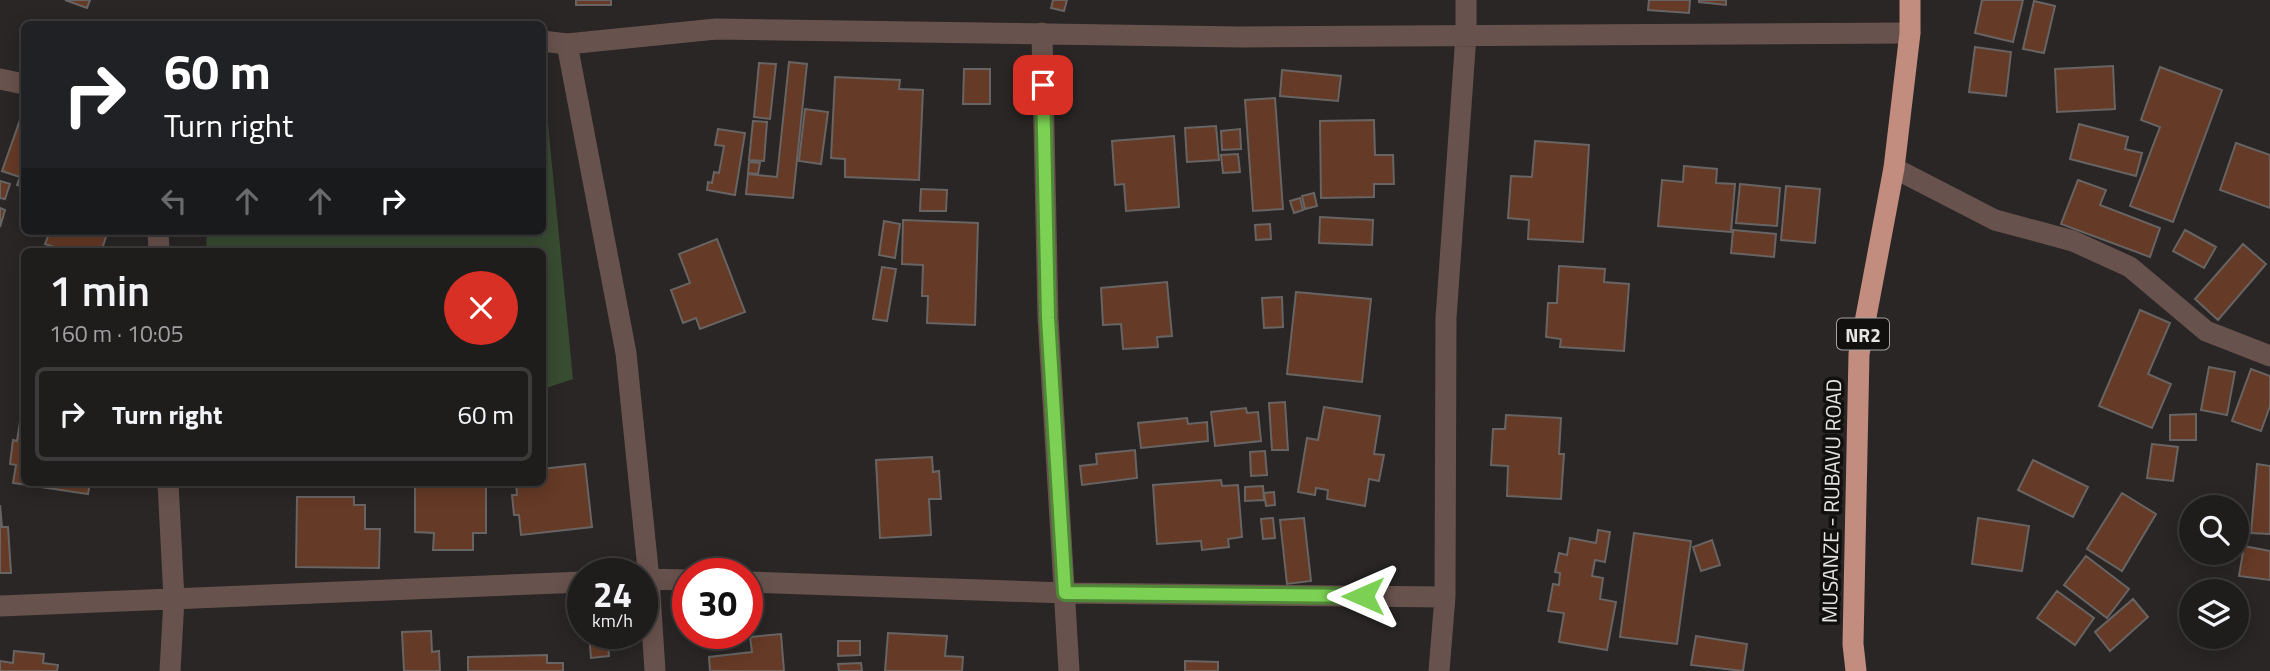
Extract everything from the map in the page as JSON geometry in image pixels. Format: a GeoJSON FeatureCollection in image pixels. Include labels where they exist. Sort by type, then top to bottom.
{"type":"FeatureCollection","features":[{"type":"Feature","properties":{"kind":"highway","name":"MUSANZE - RUBAVU ROAD"},"geometry":{"type":"LineString","coordinates":[[1856,671],[1853,644],[1859,354],[1895,168],[1910,33],[1910,0]]}},
{"type":"Feature","properties":{"kind":"street"},"geometry":{"type":"LineString","coordinates":[[1440,671],[1445,597],[1446,318],[1466,35],[1466,0]]}},
{"type":"Feature","properties":{"kind":"street"},"geometry":{"type":"LineString","coordinates":[[546,41],[567,44],[716,29],[1241,37],[1910,33]]}},
{"type":"Feature","properties":{"kind":"street"},"geometry":{"type":"LineString","coordinates":[[1042,33],[1048,318],[1069,671]]}},
{"type":"Feature","properties":{"kind":"street"},"geometry":{"type":"LineString","coordinates":[[567,44],[626,353],[644,558]]}},
{"type":"Feature","properties":{"kind":"street"},"geometry":{"type":"LineString","coordinates":[[0,79],[21,83]]}},
{"type":"Feature","properties":{"kind":"street"},"geometry":{"type":"LineString","coordinates":[[1895,168],[1995,220],[2074,242],[2130,267],[2206,331],[2270,356]]}},
{"type":"Feature","properties":{"kind":"street"},"geometry":{"type":"LineString","coordinates":[[168,486],[174,599],[170,671]]}},
{"type":"Feature","properties":{"kind":"street"},"geometry":{"type":"LineString","coordinates":[[0,607],[567,583]]}},
{"type":"Feature","properties":{"kind":"street"},"geometry":{"type":"LineString","coordinates":[[763,583],[1065,593],[1445,597]]}},
{"type":"Feature","properties":{"kind":"street"},"geometry":{"type":"LineString","coordinates":[[653,649],[655,671]]}},
{"type":"Feature","properties":{"kind":"green space"},"geometry":{"type":"Polygon","coordinates":[[[546,104],[573,379],[546,388],[546,248],[206,248],[207,235],[546,235],[546,104]]]}},
{"type":"Feature","properties":{"kind":"building"},"geometry":{"type":"Polygon","coordinates":[[[65,0],[90,0],[87,8],[65,0]]]}},
{"type":"Feature","properties":{"kind":"building"},"geometry":{"type":"Polygon","coordinates":[[[576,0],[611,0],[611,5],[576,5],[576,0]]]}},
{"type":"Feature","properties":{"kind":"building"},"geometry":{"type":"Polygon","coordinates":[[[1053,0],[1067,0],[1064,11],[1051,8],[1053,0]]]}},
{"type":"Feature","properties":{"kind":"building"},"geometry":{"type":"Polygon","coordinates":[[[1649,0],[1690,0],[1689,13],[1648,10],[1649,0]]]}},
{"type":"Feature","properties":{"kind":"building"},"geometry":{"type":"Polygon","coordinates":[[[1726,0],[1726,5],[1699,2],[1726,0]]]}},
{"type":"Feature","properties":{"kind":"building"},"geometry":{"type":"Polygon","coordinates":[[[1982,0],[2023,0],[2013,42],[1975,33],[1982,0]]]}},
{"type":"Feature","properties":{"kind":"building"},"geometry":{"type":"Polygon","coordinates":[[[2034,1],[2055,6],[2044,53],[2023,49],[2034,1]]]}},
{"type":"Feature","properties":{"kind":"building"},"geometry":{"type":"Polygon","coordinates":[[[1975,47],[2011,52],[2006,96],[1969,92],[1975,47]]]}},
{"type":"Feature","properties":{"kind":"building"},"geometry":{"type":"Polygon","coordinates":[[[789,62],[807,64],[793,198],[746,194],[748,174],[777,177],[789,62]]]}},
{"type":"Feature","properties":{"kind":"building"},"geometry":{"type":"Polygon","coordinates":[[[759,63],[776,64],[770,119],[754,117],[759,63]]]}},
{"type":"Feature","properties":{"kind":"building"},"geometry":{"type":"Polygon","coordinates":[[[2113,66],[2115,109],[2057,112],[2055,69],[2113,66]]]}},
{"type":"Feature","properties":{"kind":"building"},"geometry":{"type":"Polygon","coordinates":[[[2160,67],[2222,90],[2173,222],[2130,206],[2160,127],[2141,120],[2160,67]]]}},
{"type":"Feature","properties":{"kind":"building"},"geometry":{"type":"Polygon","coordinates":[[[964,69],[990,69],[990,104],[963,104],[964,69]]]}},
{"type":"Feature","properties":{"kind":"building"},"geometry":{"type":"Polygon","coordinates":[[[1282,70],[1341,76],[1338,101],[1280,96],[1282,70]]]}},
{"type":"Feature","properties":{"kind":"building"},"geometry":{"type":"Polygon","coordinates":[[[835,77],[900,80],[899,89],[923,90],[919,180],[845,177],[845,159],[831,158],[835,77]]]}},
{"type":"Feature","properties":{"kind":"building"},"geometry":{"type":"Polygon","coordinates":[[[1275,98],[1283,209],[1253,211],[1245,100],[1275,98]]]}},
{"type":"Feature","properties":{"kind":"building"},"geometry":{"type":"Polygon","coordinates":[[[805,109],[828,112],[821,164],[799,161],[805,109]]]}},
{"type":"Feature","properties":{"kind":"building"},"geometry":{"type":"Polygon","coordinates":[[[21,117],[21,186],[17,185],[20,177],[2,171],[21,117]]]}},
{"type":"Feature","properties":{"kind":"building"},"geometry":{"type":"Polygon","coordinates":[[[1374,120],[1375,155],[1393,155],[1394,184],[1374,184],[1374,197],[1321,198],[1320,121],[1374,120]]]}},
{"type":"Feature","properties":{"kind":"building"},"geometry":{"type":"Polygon","coordinates":[[[753,121],[767,122],[764,161],[749,160],[753,121]]]}},
{"type":"Feature","properties":{"kind":"building"},"geometry":{"type":"Polygon","coordinates":[[[2079,124],[2128,137],[2125,149],[2142,153],[2136,176],[2070,159],[2079,124]]]}},
{"type":"Feature","properties":{"kind":"building"},"geometry":{"type":"Polygon","coordinates":[[[1216,126],[1219,160],[1187,162],[1185,128],[1216,126]]]}},
{"type":"Feature","properties":{"kind":"building"},"geometry":{"type":"Polygon","coordinates":[[[718,129],[745,133],[735,195],[707,190],[708,182],[712,183],[714,172],[719,173],[724,146],[715,145],[718,129]]]}},
{"type":"Feature","properties":{"kind":"building"},"geometry":{"type":"Polygon","coordinates":[[[1240,129],[1241,149],[1222,150],[1221,131],[1240,129]]]}},
{"type":"Feature","properties":{"kind":"building"},"geometry":{"type":"Polygon","coordinates":[[[1174,136],[1179,207],[1126,211],[1124,184],[1115,185],[1112,141],[1174,136]]]}},
{"type":"Feature","properties":{"kind":"building"},"geometry":{"type":"Polygon","coordinates":[[[1535,141],[1589,145],[1583,242],[1528,239],[1529,220],[1508,218],[1511,176],[1532,177],[1535,141]]]}},
{"type":"Feature","properties":{"kind":"building"},"geometry":{"type":"Polygon","coordinates":[[[2236,143],[2270,155],[2270,208],[2220,190],[2236,143]]]}},
{"type":"Feature","properties":{"kind":"building"},"geometry":{"type":"Polygon","coordinates":[[[1238,154],[1240,172],[1223,173],[1221,155],[1238,154]]]}},
{"type":"Feature","properties":{"kind":"building"},"geometry":{"type":"Polygon","coordinates":[[[749,162],[760,163],[758,174],[748,173],[749,162]]]}},
{"type":"Feature","properties":{"kind":"building"},"geometry":{"type":"Polygon","coordinates":[[[1684,166],[1717,169],[1716,183],[1735,184],[1731,232],[1658,226],[1662,180],[1683,182],[1684,166]]]}},
{"type":"Feature","properties":{"kind":"building"},"geometry":{"type":"Polygon","coordinates":[[[2078,180],[2106,190],[2100,205],[2160,228],[2150,257],[2061,224],[2078,180]]]}},
{"type":"Feature","properties":{"kind":"building"},"geometry":{"type":"Polygon","coordinates":[[[0,181],[10,184],[5,199],[0,198],[0,181]]]}},
{"type":"Feature","properties":{"kind":"building"},"geometry":{"type":"Polygon","coordinates":[[[1740,184],[1780,188],[1777,226],[1736,223],[1740,184]]]}},
{"type":"Feature","properties":{"kind":"building"},"geometry":{"type":"Polygon","coordinates":[[[1786,186],[1820,189],[1815,243],[1781,240],[1786,186]]]}},
{"type":"Feature","properties":{"kind":"building"},"geometry":{"type":"Polygon","coordinates":[[[921,189],[947,190],[946,211],[920,211],[921,189]]]}},
{"type":"Feature","properties":{"kind":"building"},"geometry":{"type":"Polygon","coordinates":[[[1314,193],[1317,206],[1305,209],[1302,196],[1314,193]]]}},
{"type":"Feature","properties":{"kind":"building"},"geometry":{"type":"Polygon","coordinates":[[[1300,198],[1303,210],[1294,213],[1290,201],[1300,198]]]}},
{"type":"Feature","properties":{"kind":"building"},"geometry":{"type":"Polygon","coordinates":[[[0,208],[5,210],[0,227],[0,208]]]}},
{"type":"Feature","properties":{"kind":"building"},"geometry":{"type":"Polygon","coordinates":[[[1320,217],[1373,220],[1372,245],[1319,243],[1320,217]]]}},
{"type":"Feature","properties":{"kind":"building"},"geometry":{"type":"Polygon","coordinates":[[[903,220],[978,223],[975,325],[927,323],[928,296],[922,296],[923,265],[902,264],[903,220]]]}},
{"type":"Feature","properties":{"kind":"building"},"geometry":{"type":"Polygon","coordinates":[[[884,221],[900,224],[895,258],[879,255],[884,221]]]}},
{"type":"Feature","properties":{"kind":"building"},"geometry":{"type":"Polygon","coordinates":[[[1270,224],[1271,239],[1256,240],[1255,225],[1270,224]]]}},
{"type":"Feature","properties":{"kind":"building"},"geometry":{"type":"Polygon","coordinates":[[[1733,230],[1776,234],[1774,257],[1731,253],[1733,230]]]}},
{"type":"Feature","properties":{"kind":"building"},"geometry":{"type":"Polygon","coordinates":[[[2185,230],[2216,247],[2204,268],[2173,251],[2185,230]]]}},
{"type":"Feature","properties":{"kind":"building"},"geometry":{"type":"Polygon","coordinates":[[[48,235],[107,235],[102,248],[58,248],[45,244],[48,235]]]}},
{"type":"Feature","properties":{"kind":"building"},"geometry":{"type":"Polygon","coordinates":[[[717,239],[745,312],[700,329],[696,318],[683,323],[671,290],[690,283],[679,254],[717,239]]]}},
{"type":"Feature","properties":{"kind":"building"},"geometry":{"type":"Polygon","coordinates":[[[2243,244],[2266,264],[2218,320],[2195,299],[2243,244]]]}},
{"type":"Feature","properties":{"kind":"building"},"geometry":{"type":"Polygon","coordinates":[[[1559,266],[1605,269],[1604,282],[1629,284],[1624,351],[1560,347],[1561,339],[1546,337],[1548,303],[1557,303],[1559,266]]]}},
{"type":"Feature","properties":{"kind":"building"},"geometry":{"type":"Polygon","coordinates":[[[882,267],[896,269],[887,321],[873,319],[882,267]]]}},
{"type":"Feature","properties":{"kind":"building"},"geometry":{"type":"Polygon","coordinates":[[[1167,282],[1172,336],[1157,337],[1158,347],[1123,349],[1121,324],[1103,325],[1101,288],[1167,282]]]}},
{"type":"Feature","properties":{"kind":"building"},"geometry":{"type":"Polygon","coordinates":[[[1296,292],[1371,299],[1362,382],[1287,374],[1296,292]]]}},
{"type":"Feature","properties":{"kind":"building"},"geometry":{"type":"Polygon","coordinates":[[[1282,297],[1283,327],[1264,328],[1262,298],[1282,297]]]}},
{"type":"Feature","properties":{"kind":"building"},"geometry":{"type":"Polygon","coordinates":[[[2140,310],[2170,323],[2148,374],[2171,384],[2152,428],[2099,406],[2140,310]]]}},
{"type":"Feature","properties":{"kind":"building"},"geometry":{"type":"Polygon","coordinates":[[[2209,367],[2235,372],[2227,415],[2201,410],[2209,367]]]}},
{"type":"Feature","properties":{"kind":"building"},"geometry":{"type":"Polygon","coordinates":[[[2251,369],[2270,376],[2270,406],[2261,431],[2232,421],[2251,369]]]}},
{"type":"Feature","properties":{"kind":"building"},"geometry":{"type":"Polygon","coordinates":[[[1285,402],[1288,450],[1272,450],[1269,403],[1285,402]]]}},
{"type":"Feature","properties":{"kind":"building"},"geometry":{"type":"Polygon","coordinates":[[[1324,407],[1380,416],[1374,454],[1384,455],[1379,481],[1369,479],[1365,506],[1327,499],[1328,490],[1316,488],[1315,495],[1298,492],[1307,438],[1318,440],[1324,407]]]}},
{"type":"Feature","properties":{"kind":"building"},"geometry":{"type":"Polygon","coordinates":[[[1246,408],[1247,413],[1258,412],[1261,441],[1215,446],[1211,412],[1246,408]]]}},
{"type":"Feature","properties":{"kind":"building"},"geometry":{"type":"Polygon","coordinates":[[[2196,414],[2196,440],[2170,440],[2170,415],[2196,414]]]}},
{"type":"Feature","properties":{"kind":"building"},"geometry":{"type":"Polygon","coordinates":[[[1506,415],[1561,418],[1559,454],[1564,454],[1561,499],[1507,496],[1508,466],[1491,465],[1493,429],[1505,429],[1506,415]]]}},
{"type":"Feature","properties":{"kind":"building"},"geometry":{"type":"Polygon","coordinates":[[[21,416],[21,484],[13,483],[16,465],[10,464],[13,440],[17,441],[21,416]]]}},
{"type":"Feature","properties":{"kind":"building"},"geometry":{"type":"Polygon","coordinates":[[[1187,418],[1188,424],[1207,422],[1208,441],[1141,448],[1138,423],[1187,418]]]}},
{"type":"Feature","properties":{"kind":"building"},"geometry":{"type":"Polygon","coordinates":[[[2152,444],[2178,447],[2173,481],[2147,478],[2152,444]]]}},
{"type":"Feature","properties":{"kind":"building"},"geometry":{"type":"Polygon","coordinates":[[[1135,450],[1137,478],[1082,485],[1080,466],[1097,464],[1096,454],[1135,450]]]}},
{"type":"Feature","properties":{"kind":"building"},"geometry":{"type":"Polygon","coordinates":[[[1265,451],[1267,475],[1251,476],[1250,452],[1265,451]]]}},
{"type":"Feature","properties":{"kind":"building"},"geometry":{"type":"Polygon","coordinates":[[[932,457],[933,472],[939,471],[941,499],[929,499],[931,535],[880,538],[876,460],[932,457]]]}},
{"type":"Feature","properties":{"kind":"building"},"geometry":{"type":"Polygon","coordinates":[[[2033,460],[2088,487],[2073,517],[2018,490],[2033,460]]]}},
{"type":"Feature","properties":{"kind":"building"},"geometry":{"type":"Polygon","coordinates":[[[585,464],[592,527],[521,535],[519,515],[514,515],[512,495],[517,495],[516,486],[546,486],[546,469],[585,464]]]}},
{"type":"Feature","properties":{"kind":"building"},"geometry":{"type":"Polygon","coordinates":[[[2257,464],[2270,466],[2270,534],[2251,533],[2257,464]]]}},
{"type":"Feature","properties":{"kind":"building"},"geometry":{"type":"Polygon","coordinates":[[[1221,480],[1222,486],[1238,485],[1242,537],[1228,539],[1229,547],[1202,550],[1201,541],[1157,544],[1153,485],[1221,480]]]}},
{"type":"Feature","properties":{"kind":"building"},"geometry":{"type":"Polygon","coordinates":[[[33,486],[89,486],[88,494],[33,486]]]}},
{"type":"Feature","properties":{"kind":"building"},"geometry":{"type":"Polygon","coordinates":[[[415,486],[486,486],[486,533],[473,533],[473,550],[433,550],[434,533],[415,532],[415,486]]]}},
{"type":"Feature","properties":{"kind":"building"},"geometry":{"type":"Polygon","coordinates":[[[1263,486],[1264,500],[1245,501],[1245,487],[1263,486]]]}},
{"type":"Feature","properties":{"kind":"building"},"geometry":{"type":"Polygon","coordinates":[[[1274,492],[1275,505],[1266,506],[1264,493],[1274,492]]]}},
{"type":"Feature","properties":{"kind":"building"},"geometry":{"type":"Polygon","coordinates":[[[2122,493],[2156,514],[2122,571],[2087,549],[2122,493]]]}},
{"type":"Feature","properties":{"kind":"building"},"geometry":{"type":"Polygon","coordinates":[[[297,497],[354,497],[354,505],[365,505],[365,529],[380,529],[379,568],[296,567],[297,497]]]}},
{"type":"Feature","properties":{"kind":"building"},"geometry":{"type":"Polygon","coordinates":[[[0,505],[2,527],[8,527],[11,573],[0,573],[0,505]]]}},
{"type":"Feature","properties":{"kind":"building"},"geometry":{"type":"Polygon","coordinates":[[[1273,518],[1275,538],[1263,539],[1261,519],[1273,518]]]}},
{"type":"Feature","properties":{"kind":"building"},"geometry":{"type":"Polygon","coordinates":[[[1304,518],[1311,581],[1287,584],[1280,520],[1304,518]]]}},
{"type":"Feature","properties":{"kind":"building"},"geometry":{"type":"Polygon","coordinates":[[[1978,518],[2029,526],[2022,571],[1972,564],[1978,518]]]}},
{"type":"Feature","properties":{"kind":"building"},"geometry":{"type":"Polygon","coordinates":[[[1598,530],[1610,532],[1605,562],[1595,560],[1592,576],[1603,578],[1600,599],[1616,602],[1607,650],[1559,642],[1564,613],[1548,611],[1553,584],[1559,585],[1560,573],[1555,572],[1559,553],[1567,555],[1570,538],[1596,543],[1598,530]]]}},
{"type":"Feature","properties":{"kind":"building"},"geometry":{"type":"Polygon","coordinates":[[[1634,533],[1691,541],[1677,644],[1620,637],[1634,533]]]}},
{"type":"Feature","properties":{"kind":"building"},"geometry":{"type":"Polygon","coordinates":[[[1712,540],[1720,565],[1701,571],[1693,547],[1712,540]]]}},
{"type":"Feature","properties":{"kind":"building"},"geometry":{"type":"Polygon","coordinates":[[[2249,547],[2270,551],[2270,580],[2239,576],[2241,565],[2249,565],[2249,547]]]}},
{"type":"Feature","properties":{"kind":"building"},"geometry":{"type":"Polygon","coordinates":[[[2086,556],[2129,589],[2107,618],[2064,585],[2086,556]]]}},
{"type":"Feature","properties":{"kind":"building"},"geometry":{"type":"Polygon","coordinates":[[[2057,591],[2094,618],[2075,645],[2037,618],[2057,591]]]}},
{"type":"Feature","properties":{"kind":"building"},"geometry":{"type":"Polygon","coordinates":[[[2133,599],[2148,617],[2110,651],[2095,632],[2133,599]]]}},
{"type":"Feature","properties":{"kind":"building"},"geometry":{"type":"Polygon","coordinates":[[[431,631],[432,652],[439,651],[440,671],[404,671],[402,632],[431,631]]]}},
{"type":"Feature","properties":{"kind":"building"},"geometry":{"type":"Polygon","coordinates":[[[888,633],[947,636],[945,656],[963,657],[962,671],[885,671],[888,633]]]}},
{"type":"Feature","properties":{"kind":"building"},"geometry":{"type":"Polygon","coordinates":[[[781,634],[784,671],[710,671],[709,657],[763,649],[763,636],[781,634]]]}},
{"type":"Feature","properties":{"kind":"building"},"geometry":{"type":"Polygon","coordinates":[[[1696,636],[1747,644],[1743,671],[1691,665],[1696,636]]]}},
{"type":"Feature","properties":{"kind":"building"},"geometry":{"type":"Polygon","coordinates":[[[838,641],[860,641],[860,655],[838,656],[838,641]]]}},
{"type":"Feature","properties":{"kind":"building"},"geometry":{"type":"Polygon","coordinates":[[[590,649],[608,649],[609,656],[591,658],[590,649]]]}},
{"type":"Feature","properties":{"kind":"building"},"geometry":{"type":"Polygon","coordinates":[[[14,651],[44,654],[43,663],[58,665],[57,671],[0,671],[0,661],[13,663],[14,651]]]}},
{"type":"Feature","properties":{"kind":"building"},"geometry":{"type":"Polygon","coordinates":[[[547,655],[547,663],[563,663],[563,671],[468,671],[468,657],[547,655]]]}},
{"type":"Feature","properties":{"kind":"building"},"geometry":{"type":"Polygon","coordinates":[[[1185,661],[1218,662],[1218,671],[1185,671],[1185,661]]]}},
{"type":"Feature","properties":{"kind":"building"},"geometry":{"type":"Polygon","coordinates":[[[861,663],[862,671],[839,671],[838,664],[861,663]]]}},
{"type":"Feature","properties":{"kind":"route"},"geometry":{"type":"LineString","coordinates":[[1043,85],[1048,318],[1065,593],[1363,596]]}}]}
